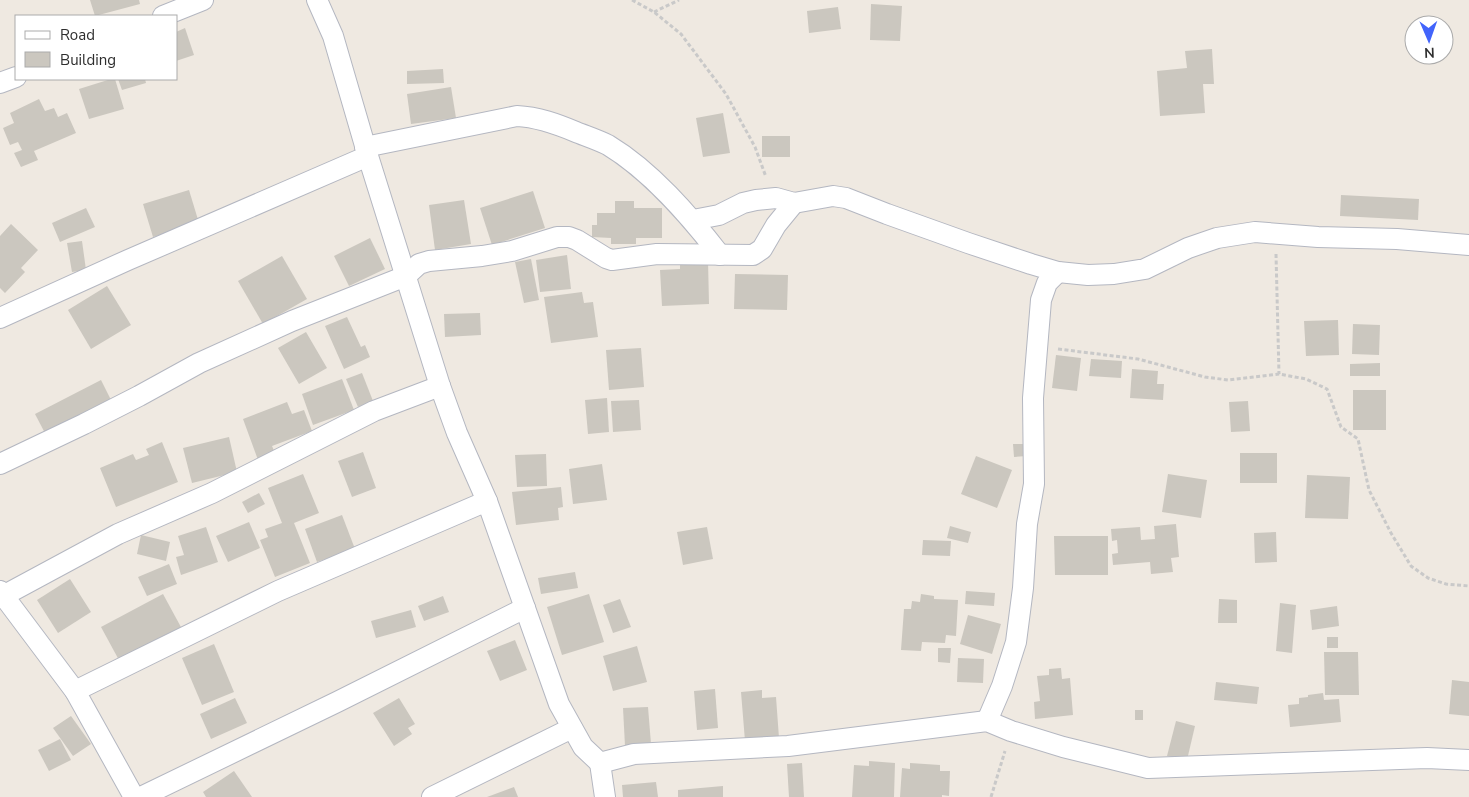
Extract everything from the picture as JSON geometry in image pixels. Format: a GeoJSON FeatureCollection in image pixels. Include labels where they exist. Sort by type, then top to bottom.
{"type":"FeatureCollection","features":[{"type":"Feature","properties":{"kind":"street"},"geometry":{"type":"LineString","coordinates":[[166,15],[203,0]]}},
{"type":"Feature","properties":{"kind":"street"},"geometry":{"type":"LineString","coordinates":[[317,0],[333,36],[440,386],[457,432],[487,501],[559,704],[583,747],[600,764],[605,797]]}},
{"type":"Feature","properties":{"kind":"street"},"geometry":{"type":"LineString","coordinates":[[0,84],[15,77]]}},
{"type":"Feature","properties":{"kind":"street"},"geometry":{"type":"LineString","coordinates":[[0,318],[367,152],[517,116],[532,117],[558,124],[606,144],[636,164],[693,220],[720,255]]}},
{"type":"Feature","properties":{"kind":"street"},"geometry":{"type":"LineString","coordinates":[[693,220],[719,215],[743,203],[756,200],[811,200],[833,196],[846,198],[968,243],[1058,272],[1088,275],[1114,274],[1144,268],[1188,248],[1217,238],[1255,232],[1318,237],[1397,239],[1469,245]]}},
{"type":"Feature","properties":{"kind":"street"},"geometry":{"type":"LineString","coordinates":[[0,464],[100,416],[199,363],[292,321],[406,276],[419,264],[429,261],[482,256],[557,238],[577,240],[612,260],[657,254],[753,255],[759,253],[762,249],[776,225],[785,201]]}},
{"type":"Feature","properties":{"kind":"street"},"geometry":{"type":"LineString","coordinates":[[987,721],[1002,686],[1016,642],[1023,588],[1027,524],[1034,484],[1033,398],[1041,300],[1047,283],[1058,272]]}},
{"type":"Feature","properties":{"kind":"street"},"geometry":{"type":"LineString","coordinates":[[134,797],[75,691],[2,593],[118,534],[212,493],[374,411],[440,386]]}},
{"type":"Feature","properties":{"kind":"street"},"geometry":{"type":"LineString","coordinates":[[75,691],[278,592],[487,501]]}},
{"type":"Feature","properties":{"kind":"street"},"geometry":{"type":"LineString","coordinates":[[141,797],[525,608]]}},
{"type":"Feature","properties":{"kind":"street"},"geometry":{"type":"LineString","coordinates":[[600,764],[634,754],[788,746],[987,721],[1011,731],[1082,752],[1148,768],[1427,758],[1469,760]]}},
{"type":"Feature","properties":{"kind":"street"},"geometry":{"type":"LineString","coordinates":[[432,797],[572,728]]}},
{"type":"Feature","properties":{"kind":"path"},"geometry":{"type":"LineString","coordinates":[[632,0],[654,12],[681,34],[726,94],[755,147],[765,175],[785,201]]}},
{"type":"Feature","properties":{"kind":"path"},"geometry":{"type":"LineString","coordinates":[[654,12],[679,0]]}},
{"type":"Feature","properties":{"kind":"path"},"geometry":{"type":"LineString","coordinates":[[1275,233],[1279,374]]}},
{"type":"Feature","properties":{"kind":"path"},"geometry":{"type":"LineString","coordinates":[[1038,347],[1138,359],[1205,377],[1228,380],[1279,374],[1306,379],[1328,390],[1341,427],[1358,439],[1369,490],[1391,533],[1411,566],[1428,578],[1446,584],[1469,586]]}},
{"type":"Feature","properties":{"kind":"path"},"geometry":{"type":"LineString","coordinates":[[991,797],[1011,731]]}},
{"type":"Feature","properties":{"kind":"building"},"geometry":{"type":"Polygon","coordinates":[[[90,0],[139,0],[140,4],[95,15],[90,0]]]}},
{"type":"Feature","properties":{"kind":"building"},"geometry":{"type":"Polygon","coordinates":[[[871,4],[902,6],[900,41],[870,40],[871,4]]]}},
{"type":"Feature","properties":{"kind":"building"},"geometry":{"type":"Polygon","coordinates":[[[838,7],[841,29],[809,33],[807,11],[838,7]]]}},
{"type":"Feature","properties":{"kind":"building"},"geometry":{"type":"Polygon","coordinates":[[[185,28],[194,55],[178,60],[178,31],[185,28]]]}},
{"type":"Feature","properties":{"kind":"building"},"geometry":{"type":"Polygon","coordinates":[[[1212,49],[1214,84],[1203,84],[1205,113],[1160,116],[1157,71],[1187,68],[1185,51],[1212,49]]]}},
{"type":"Feature","properties":{"kind":"building"},"geometry":{"type":"Polygon","coordinates":[[[443,69],[444,83],[407,84],[407,71],[443,69]]]}},
{"type":"Feature","properties":{"kind":"building"},"geometry":{"type":"Polygon","coordinates":[[[108,80],[115,80],[124,109],[89,119],[79,89],[108,80]]]}},
{"type":"Feature","properties":{"kind":"building"},"geometry":{"type":"Polygon","coordinates":[[[118,80],[145,80],[146,83],[122,90],[118,80]]]}},
{"type":"Feature","properties":{"kind":"building"},"geometry":{"type":"Polygon","coordinates":[[[451,87],[456,118],[411,124],[407,94],[451,87]]]}},
{"type":"Feature","properties":{"kind":"building"},"geometry":{"type":"Polygon","coordinates":[[[39,99],[45,111],[54,108],[58,117],[67,113],[76,133],[34,151],[38,160],[21,167],[14,153],[22,150],[18,142],[10,145],[3,128],[14,123],[10,113],[39,99]]]}},
{"type":"Feature","properties":{"kind":"building"},"geometry":{"type":"Polygon","coordinates":[[[723,113],[730,153],[703,157],[696,118],[723,113]]]}},
{"type":"Feature","properties":{"kind":"building"},"geometry":{"type":"Polygon","coordinates":[[[762,136],[790,136],[790,157],[762,157],[762,136]]]}},
{"type":"Feature","properties":{"kind":"building"},"geometry":{"type":"Polygon","coordinates":[[[189,190],[199,223],[153,237],[143,204],[189,190]]]}},
{"type":"Feature","properties":{"kind":"building"},"geometry":{"type":"Polygon","coordinates":[[[533,191],[545,228],[492,245],[480,208],[533,191]]]}},
{"type":"Feature","properties":{"kind":"building"},"geometry":{"type":"Polygon","coordinates":[[[1341,195],[1419,199],[1418,220],[1340,216],[1341,195]]]}},
{"type":"Feature","properties":{"kind":"building"},"geometry":{"type":"Polygon","coordinates":[[[464,200],[471,244],[435,250],[429,205],[464,200]]]}},
{"type":"Feature","properties":{"kind":"building"},"geometry":{"type":"Polygon","coordinates":[[[615,201],[634,201],[634,208],[662,208],[662,238],[636,238],[636,244],[611,244],[611,238],[592,237],[592,225],[597,225],[597,213],[615,213],[615,201]]]}},
{"type":"Feature","properties":{"kind":"building"},"geometry":{"type":"Polygon","coordinates":[[[86,208],[95,227],[60,242],[52,223],[86,208]]]}},
{"type":"Feature","properties":{"kind":"building"},"geometry":{"type":"Polygon","coordinates":[[[11,224],[38,250],[21,268],[25,272],[5,293],[0,288],[0,236],[11,224]]]}},
{"type":"Feature","properties":{"kind":"building"},"geometry":{"type":"Polygon","coordinates":[[[370,238],[385,269],[349,286],[334,256],[370,238]]]}},
{"type":"Feature","properties":{"kind":"building"},"geometry":{"type":"Polygon","coordinates":[[[82,241],[86,270],[72,272],[67,243],[82,241]]]}},
{"type":"Feature","properties":{"kind":"building"},"geometry":{"type":"Polygon","coordinates":[[[567,255],[571,289],[540,292],[536,260],[567,255]]]}},
{"type":"Feature","properties":{"kind":"building"},"geometry":{"type":"Polygon","coordinates":[[[282,256],[307,299],[263,324],[238,281],[282,256]]]}},
{"type":"Feature","properties":{"kind":"building"},"geometry":{"type":"Polygon","coordinates":[[[531,259],[539,300],[524,303],[515,262],[531,259]]]}},
{"type":"Feature","properties":{"kind":"building"},"geometry":{"type":"Polygon","coordinates":[[[708,260],[709,304],[662,306],[660,270],[680,269],[680,261],[708,260]]]}},
{"type":"Feature","properties":{"kind":"building"},"geometry":{"type":"Polygon","coordinates":[[[735,274],[788,275],[787,310],[734,309],[735,274]]]}},
{"type":"Feature","properties":{"kind":"building"},"geometry":{"type":"Polygon","coordinates":[[[107,286],[131,325],[91,349],[68,310],[107,286]]]}},
{"type":"Feature","properties":{"kind":"building"},"geometry":{"type":"Polygon","coordinates":[[[582,292],[584,303],[593,302],[598,337],[551,343],[544,297],[582,292]]]}},
{"type":"Feature","properties":{"kind":"building"},"geometry":{"type":"Polygon","coordinates":[[[480,313],[481,335],[445,337],[444,314],[480,313]]]}},
{"type":"Feature","properties":{"kind":"building"},"geometry":{"type":"Polygon","coordinates":[[[347,317],[361,347],[365,345],[370,357],[344,369],[325,326],[347,317]]]}},
{"type":"Feature","properties":{"kind":"building"},"geometry":{"type":"Polygon","coordinates":[[[1338,320],[1339,355],[1306,356],[1304,321],[1338,320]]]}},
{"type":"Feature","properties":{"kind":"building"},"geometry":{"type":"Polygon","coordinates":[[[1353,324],[1380,325],[1379,355],[1352,354],[1353,324]]]}},
{"type":"Feature","properties":{"kind":"building"},"geometry":{"type":"Polygon","coordinates":[[[306,332],[327,368],[299,384],[278,348],[306,332]]]}},
{"type":"Feature","properties":{"kind":"building"},"geometry":{"type":"Polygon","coordinates":[[[641,348],[644,387],[609,390],[606,350],[641,348]]]}},
{"type":"Feature","properties":{"kind":"building"},"geometry":{"type":"Polygon","coordinates":[[[1056,355],[1081,358],[1077,391],[1052,388],[1056,355]]]}},
{"type":"Feature","properties":{"kind":"building"},"geometry":{"type":"Polygon","coordinates":[[[1091,359],[1122,361],[1121,378],[1089,376],[1091,359]]]}},
{"type":"Feature","properties":{"kind":"building"},"geometry":{"type":"Polygon","coordinates":[[[1380,363],[1380,376],[1350,376],[1350,364],[1380,363]]]}},
{"type":"Feature","properties":{"kind":"building"},"geometry":{"type":"Polygon","coordinates":[[[1132,369],[1158,371],[1157,384],[1164,384],[1163,400],[1130,398],[1132,369]]]}},
{"type":"Feature","properties":{"kind":"building"},"geometry":{"type":"Polygon","coordinates":[[[362,373],[373,401],[358,407],[346,379],[362,373]]]}},
{"type":"Feature","properties":{"kind":"building"},"geometry":{"type":"Polygon","coordinates":[[[342,379],[354,410],[313,425],[302,394],[342,379]]]}},
{"type":"Feature","properties":{"kind":"building"},"geometry":{"type":"Polygon","coordinates":[[[101,380],[112,402],[46,435],[35,414],[101,380]]]}},
{"type":"Feature","properties":{"kind":"building"},"geometry":{"type":"Polygon","coordinates":[[[1353,390],[1386,390],[1386,430],[1353,430],[1353,390]]]}},
{"type":"Feature","properties":{"kind":"building"},"geometry":{"type":"Polygon","coordinates":[[[607,398],[609,432],[588,434],[585,400],[607,398]]]}},
{"type":"Feature","properties":{"kind":"building"},"geometry":{"type":"Polygon","coordinates":[[[639,400],[641,430],[613,432],[611,401],[639,400]]]}},
{"type":"Feature","properties":{"kind":"building"},"geometry":{"type":"Polygon","coordinates":[[[1248,401],[1250,431],[1231,432],[1229,402],[1248,401]]]}},
{"type":"Feature","properties":{"kind":"building"},"geometry":{"type":"Polygon","coordinates":[[[287,402],[292,414],[304,410],[312,431],[272,446],[275,453],[258,460],[243,419],[287,402]]]}},
{"type":"Feature","properties":{"kind":"building"},"geometry":{"type":"Polygon","coordinates":[[[229,437],[237,472],[192,483],[183,448],[229,437]]]}},
{"type":"Feature","properties":{"kind":"building"},"geometry":{"type":"Polygon","coordinates":[[[162,442],[178,482],[116,507],[100,468],[133,454],[136,460],[149,455],[146,449],[162,442]]]}},
{"type":"Feature","properties":{"kind":"building"},"geometry":{"type":"Polygon","coordinates":[[[1013,444],[1026,444],[1027,456],[1014,457],[1013,444]]]}},
{"type":"Feature","properties":{"kind":"building"},"geometry":{"type":"Polygon","coordinates":[[[363,452],[376,488],[352,497],[338,461],[363,452]]]}},
{"type":"Feature","properties":{"kind":"building"},"geometry":{"type":"Polygon","coordinates":[[[1240,453],[1277,453],[1277,483],[1240,483],[1240,453]]]}},
{"type":"Feature","properties":{"kind":"building"},"geometry":{"type":"Polygon","coordinates":[[[546,454],[547,486],[517,487],[515,455],[546,454]]]}},
{"type":"Feature","properties":{"kind":"building"},"geometry":{"type":"Polygon","coordinates":[[[976,456],[1012,470],[997,508],[961,494],[976,456]]]}},
{"type":"Feature","properties":{"kind":"building"},"geometry":{"type":"Polygon","coordinates":[[[602,464],[607,500],[573,504],[569,469],[602,464]]]}},
{"type":"Feature","properties":{"kind":"building"},"geometry":{"type":"Polygon","coordinates":[[[303,474],[319,513],[294,523],[310,563],[275,577],[260,540],[268,537],[265,529],[282,523],[268,488],[303,474]]]}},
{"type":"Feature","properties":{"kind":"building"},"geometry":{"type":"Polygon","coordinates":[[[1168,474],[1207,480],[1201,518],[1162,512],[1168,474]]]}},
{"type":"Feature","properties":{"kind":"building"},"geometry":{"type":"Polygon","coordinates":[[[1307,475],[1350,477],[1348,519],[1305,518],[1307,475]]]}},
{"type":"Feature","properties":{"kind":"building"},"geometry":{"type":"Polygon","coordinates":[[[561,487],[563,507],[558,508],[559,520],[516,525],[512,492],[561,487]]]}},
{"type":"Feature","properties":{"kind":"building"},"geometry":{"type":"Polygon","coordinates":[[[259,493],[265,504],[248,513],[242,502],[259,493]]]}},
{"type":"Feature","properties":{"kind":"building"},"geometry":{"type":"Polygon","coordinates":[[[342,515],[355,549],[317,562],[305,529],[342,515]]]}},
{"type":"Feature","properties":{"kind":"building"},"geometry":{"type":"Polygon","coordinates":[[[249,522],[260,548],[228,562],[216,536],[249,522]]]}},
{"type":"Feature","properties":{"kind":"building"},"geometry":{"type":"Polygon","coordinates":[[[1176,524],[1179,557],[1171,558],[1173,572],[1151,574],[1150,562],[1113,565],[1112,554],[1118,553],[1117,540],[1112,541],[1111,529],[1140,527],[1141,540],[1155,539],[1154,526],[1176,524]]]}},
{"type":"Feature","properties":{"kind":"building"},"geometry":{"type":"Polygon","coordinates":[[[950,526],[971,532],[968,543],[947,538],[950,526]]]}},
{"type":"Feature","properties":{"kind":"building"},"geometry":{"type":"Polygon","coordinates":[[[206,527],[218,562],[181,575],[176,557],[184,555],[178,536],[206,527]]]}},
{"type":"Feature","properties":{"kind":"building"},"geometry":{"type":"Polygon","coordinates":[[[707,527],[713,559],[683,565],[677,532],[707,527]]]}},
{"type":"Feature","properties":{"kind":"building"},"geometry":{"type":"Polygon","coordinates":[[[1276,532],[1277,562],[1255,563],[1254,533],[1276,532]]]}},
{"type":"Feature","properties":{"kind":"building"},"geometry":{"type":"Polygon","coordinates":[[[141,535],[170,542],[166,561],[137,554],[141,535]]]}},
{"type":"Feature","properties":{"kind":"building"},"geometry":{"type":"Polygon","coordinates":[[[1054,536],[1108,536],[1108,575],[1055,575],[1054,536]]]}},
{"type":"Feature","properties":{"kind":"building"},"geometry":{"type":"Polygon","coordinates":[[[923,540],[951,541],[950,556],[922,555],[923,540]]]}},
{"type":"Feature","properties":{"kind":"building"},"geometry":{"type":"Polygon","coordinates":[[[169,564],[177,584],[147,596],[138,577],[169,564]]]}},
{"type":"Feature","properties":{"kind":"building"},"geometry":{"type":"Polygon","coordinates":[[[575,572],[578,588],[541,594],[538,578],[575,572]]]}},
{"type":"Feature","properties":{"kind":"building"},"geometry":{"type":"Polygon","coordinates":[[[70,579],[91,612],[58,633],[37,600],[70,579]]]}},
{"type":"Feature","properties":{"kind":"building"},"geometry":{"type":"Polygon","coordinates":[[[966,591],[995,593],[994,606],[965,604],[966,591]]]}},
{"type":"Feature","properties":{"kind":"building"},"geometry":{"type":"Polygon","coordinates":[[[163,594],[182,629],[120,662],[101,627],[163,594]]]}},
{"type":"Feature","properties":{"kind":"building"},"geometry":{"type":"Polygon","coordinates":[[[589,594],[604,642],[562,655],[547,607],[589,594]]]}},
{"type":"Feature","properties":{"kind":"building"},"geometry":{"type":"Polygon","coordinates":[[[921,594],[934,596],[934,599],[958,600],[956,636],[946,635],[945,643],[922,642],[921,651],[901,650],[904,609],[911,609],[912,601],[920,602],[921,594]]]}},
{"type":"Feature","properties":{"kind":"building"},"geometry":{"type":"Polygon","coordinates":[[[443,596],[449,612],[424,621],[418,606],[443,596]]]}},
{"type":"Feature","properties":{"kind":"building"},"geometry":{"type":"Polygon","coordinates":[[[620,599],[631,627],[613,633],[603,605],[620,599]]]}},
{"type":"Feature","properties":{"kind":"building"},"geometry":{"type":"Polygon","coordinates":[[[1219,599],[1237,600],[1237,623],[1218,623],[1219,599]]]}},
{"type":"Feature","properties":{"kind":"building"},"geometry":{"type":"Polygon","coordinates":[[[1280,603],[1296,605],[1292,653],[1276,651],[1280,603]]]}},
{"type":"Feature","properties":{"kind":"building"},"geometry":{"type":"Polygon","coordinates":[[[1337,606],[1339,626],[1312,630],[1310,610],[1337,606]]]}},
{"type":"Feature","properties":{"kind":"building"},"geometry":{"type":"Polygon","coordinates":[[[411,610],[416,627],[376,638],[371,621],[411,610]]]}},
{"type":"Feature","properties":{"kind":"building"},"geometry":{"type":"Polygon","coordinates":[[[968,615],[1001,624],[992,654],[960,644],[968,615]]]}},
{"type":"Feature","properties":{"kind":"building"},"geometry":{"type":"Polygon","coordinates":[[[1327,637],[1338,637],[1338,648],[1327,648],[1327,637]]]}},
{"type":"Feature","properties":{"kind":"building"},"geometry":{"type":"Polygon","coordinates":[[[515,640],[527,670],[500,681],[487,651],[515,640]]]}},
{"type":"Feature","properties":{"kind":"building"},"geometry":{"type":"Polygon","coordinates":[[[214,644],[234,692],[202,705],[182,658],[214,644]]]}},
{"type":"Feature","properties":{"kind":"building"},"geometry":{"type":"Polygon","coordinates":[[[637,646],[647,682],[613,691],[603,656],[637,646]]]}},
{"type":"Feature","properties":{"kind":"building"},"geometry":{"type":"Polygon","coordinates":[[[938,648],[951,648],[950,663],[938,662],[938,648]]]}},
{"type":"Feature","properties":{"kind":"building"},"geometry":{"type":"Polygon","coordinates":[[[1324,652],[1358,652],[1359,695],[1325,695],[1324,652]]]}},
{"type":"Feature","properties":{"kind":"building"},"geometry":{"type":"Polygon","coordinates":[[[958,658],[984,659],[983,683],[957,682],[958,658]]]}},
{"type":"Feature","properties":{"kind":"building"},"geometry":{"type":"Polygon","coordinates":[[[1061,668],[1062,679],[1070,678],[1073,715],[1035,719],[1034,702],[1040,701],[1037,676],[1049,675],[1049,669],[1061,668]]]}},
{"type":"Feature","properties":{"kind":"building"},"geometry":{"type":"Polygon","coordinates":[[[1452,680],[1469,682],[1469,716],[1449,714],[1452,680]]]}},
{"type":"Feature","properties":{"kind":"building"},"geometry":{"type":"Polygon","coordinates":[[[1216,682],[1259,687],[1257,704],[1214,700],[1216,682]]]}},
{"type":"Feature","properties":{"kind":"building"},"geometry":{"type":"Polygon","coordinates":[[[715,689],[718,728],[697,730],[694,691],[715,689]]]}},
{"type":"Feature","properties":{"kind":"building"},"geometry":{"type":"Polygon","coordinates":[[[762,690],[762,698],[776,697],[779,738],[745,741],[741,692],[762,690]]]}},
{"type":"Feature","properties":{"kind":"building"},"geometry":{"type":"Polygon","coordinates":[[[1323,693],[1324,700],[1339,699],[1341,722],[1290,727],[1288,705],[1299,704],[1299,698],[1323,693]]]}},
{"type":"Feature","properties":{"kind":"building"},"geometry":{"type":"Polygon","coordinates":[[[235,698],[247,723],[211,739],[200,714],[235,698]]]}},
{"type":"Feature","properties":{"kind":"building"},"geometry":{"type":"Polygon","coordinates":[[[399,698],[415,724],[408,728],[412,734],[394,746],[373,713],[399,698]]]}},
{"type":"Feature","properties":{"kind":"building"},"geometry":{"type":"Polygon","coordinates":[[[648,707],[651,744],[625,746],[623,708],[648,707]]]}},
{"type":"Feature","properties":{"kind":"building"},"geometry":{"type":"Polygon","coordinates":[[[1135,710],[1143,710],[1143,720],[1135,720],[1135,710]]]}},
{"type":"Feature","properties":{"kind":"building"},"geometry":{"type":"Polygon","coordinates":[[[71,716],[91,744],[73,756],[53,728],[71,716]]]}},
{"type":"Feature","properties":{"kind":"building"},"geometry":{"type":"Polygon","coordinates":[[[1176,721],[1195,726],[1187,760],[1167,756],[1176,721]]]}},
{"type":"Feature","properties":{"kind":"building"},"geometry":{"type":"Polygon","coordinates":[[[60,739],[71,760],[49,771],[38,750],[60,739]]]}},
{"type":"Feature","properties":{"kind":"building"},"geometry":{"type":"Polygon","coordinates":[[[869,761],[895,763],[894,797],[852,797],[854,765],[869,766],[869,761]]]}},
{"type":"Feature","properties":{"kind":"building"},"geometry":{"type":"Polygon","coordinates":[[[802,763],[804,797],[789,797],[787,764],[802,763]]]}},
{"type":"Feature","properties":{"kind":"building"},"geometry":{"type":"Polygon","coordinates":[[[910,763],[940,765],[940,771],[950,771],[949,796],[900,797],[902,768],[910,769],[910,763]]]}},
{"type":"Feature","properties":{"kind":"building"},"geometry":{"type":"Polygon","coordinates":[[[234,771],[252,797],[206,797],[203,792],[234,771]]]}},
{"type":"Feature","properties":{"kind":"building"},"geometry":{"type":"Polygon","coordinates":[[[656,782],[658,797],[623,797],[622,785],[656,782]]]}},
{"type":"Feature","properties":{"kind":"building"},"geometry":{"type":"Polygon","coordinates":[[[723,786],[723,797],[678,797],[678,790],[723,786]]]}},
{"type":"Feature","properties":{"kind":"building"},"geometry":{"type":"Polygon","coordinates":[[[514,787],[518,797],[487,797],[514,787]]]}}]}
